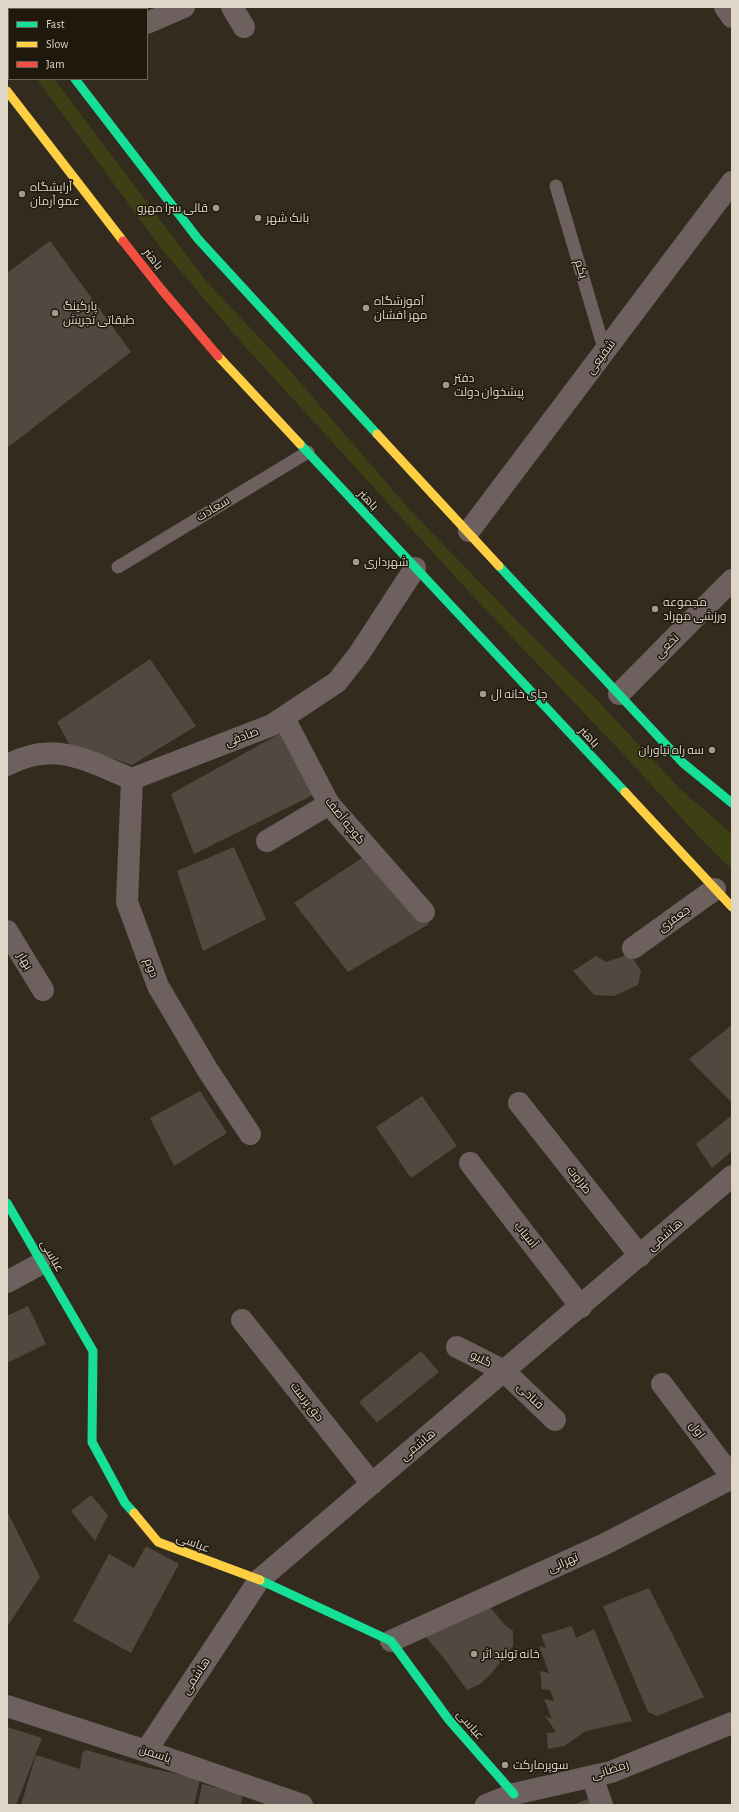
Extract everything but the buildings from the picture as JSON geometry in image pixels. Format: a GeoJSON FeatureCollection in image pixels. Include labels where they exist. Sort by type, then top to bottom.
{"type":"FeatureCollection","features":[{"type":"Feature","properties":{"kind":"main road"},"geometry":{"type":"LineString","coordinates":[[76,80],[198,239],[264,313],[469,531],[683,763],[732,803]]}},
{"type":"Feature","properties":{"kind":"main road","name":"باهنر"},"geometry":{"type":"LineString","coordinates":[[7,91],[161,289],[219,357],[732,908]]}},
{"type":"Feature","properties":{"kind":"main road","name":"عباسی"},"geometry":{"type":"LineString","coordinates":[[7,1203],[93,1351],[92,1442],[125,1504],[158,1542],[259,1580],[391,1641],[449,1720],[514,1794]]}},
{"type":"Feature","properties":{"kind":"street"},"geometry":{"type":"LineString","coordinates":[[148,23],[184,7]]}},
{"type":"Feature","properties":{"kind":"street"},"geometry":{"type":"LineString","coordinates":[[232,7],[244,26]]}},
{"type":"Feature","properties":{"kind":"street"},"geometry":{"type":"LineString","coordinates":[[725,7],[732,17]]}},
{"type":"Feature","properties":{"kind":"street","name":"شفیعی"},"geometry":{"type":"LineString","coordinates":[[469,531],[732,182]]}},
{"type":"Feature","properties":{"kind":"street","name":"صادقی"},"geometry":{"type":"LineString","coordinates":[[132,779],[272,725],[337,682],[359,654],[416,568]]}},
{"type":"Feature","properties":{"kind":"street","name":"نخعی"},"geometry":{"type":"LineString","coordinates":[[619,694],[732,580]]}},
{"type":"Feature","properties":{"kind":"street","name":"کوچه آصف"},"geometry":{"type":"LineString","coordinates":[[284,718],[329,804],[424,912]]}},
{"type":"Feature","properties":{"kind":"street"},"geometry":{"type":"LineString","coordinates":[[7,765],[19,759],[39,753],[62,753],[76,756],[132,779]]}},
{"type":"Feature","properties":{"kind":"street","name":"دوم"},"geometry":{"type":"LineString","coordinates":[[132,779],[127,902],[158,986],[207,1069],[250,1134]]}},
{"type":"Feature","properties":{"kind":"street"},"geometry":{"type":"LineString","coordinates":[[267,841],[329,804]]}},
{"type":"Feature","properties":{"kind":"street","name":"جعفری"},"geometry":{"type":"LineString","coordinates":[[633,948],[715,889]]}},
{"type":"Feature","properties":{"kind":"street","name":"بهار"},"geometry":{"type":"LineString","coordinates":[[7,931],[43,990]]}},
{"type":"Feature","properties":{"kind":"street","name":"طراوت"},"geometry":{"type":"LineString","coordinates":[[519,1103],[640,1256]]}},
{"type":"Feature","properties":{"kind":"street","name":"آسیاب"},"geometry":{"type":"LineString","coordinates":[[470,1163],[581,1307]]}},
{"type":"Feature","properties":{"kind":"street","name":"هاشمی"},"geometry":{"type":"LineString","coordinates":[[146,1751],[259,1580],[581,1307],[732,1176]]}},
{"type":"Feature","properties":{"kind":"street"},"geometry":{"type":"LineString","coordinates":[[7,1282],[42,1263]]}},
{"type":"Feature","properties":{"kind":"street","name":"حق پرست"},"geometry":{"type":"LineString","coordinates":[[242,1320],[372,1484]]}},
{"type":"Feature","properties":{"kind":"street","name":"گلبو"},"geometry":{"type":"LineString","coordinates":[[457,1347],[504,1371]]}},
{"type":"Feature","properties":{"kind":"street","name":"فتاحی"},"geometry":{"type":"LineString","coordinates":[[504,1371],[555,1420]]}},
{"type":"Feature","properties":{"kind":"street","name":"اول"},"geometry":{"type":"LineString","coordinates":[[662,1384],[732,1478]]}},
{"type":"Feature","properties":{"kind":"street","name":"تهرانی"},"geometry":{"type":"LineString","coordinates":[[391,1641],[606,1544],[732,1478]]}},
{"type":"Feature","properties":{"kind":"street","name":"یاسمن"},"geometry":{"type":"LineString","coordinates":[[7,1706],[146,1751],[302,1805]]}},
{"type":"Feature","properties":{"kind":"street","name":"رمضانی"},"geometry":{"type":"LineString","coordinates":[[486,1805],[514,1794],[610,1772],[732,1723]]}},
{"type":"Feature","properties":{"kind":"street"},"geometry":{"type":"LineString","coordinates":[[592,1776],[602,1805]]}},
{"type":"Feature","properties":{"kind":"lane","name":"یکم"},"geometry":{"type":"LineString","coordinates":[[556,186],[605,352]]}},
{"type":"Feature","properties":{"kind":"lane","name":"سعادت"},"geometry":{"type":"LineString","coordinates":[[118,567],[308,452]]}},
{"type":"Feature","properties":{"kind":"green space"},"geometry":{"type":"Polygon","coordinates":[[[38,80],[55,80],[207,282],[285,365],[410,510],[519,623],[598,701],[681,790],[732,834],[732,870],[697,835],[627,758],[472,595],[241,342],[161,248],[38,80]]]}},
{"type":"Feature","properties":{"kind":"traffic: fast"},"geometry":{"type":"LineString","coordinates":[[76,80],[198,239],[377,434]]}},
{"type":"Feature","properties":{"kind":"traffic: fast"},"geometry":{"type":"LineString","coordinates":[[300,444],[625,792]]}},
{"type":"Feature","properties":{"kind":"traffic: fast"},"geometry":{"type":"LineString","coordinates":[[499,566],[683,763],[732,803]]}},
{"type":"Feature","properties":{"kind":"traffic: fast"},"geometry":{"type":"LineString","coordinates":[[7,1203],[93,1351],[92,1442],[125,1503],[134,1513]]}},
{"type":"Feature","properties":{"kind":"traffic: fast"},"geometry":{"type":"LineString","coordinates":[[260,1580],[391,1641],[449,1720],[514,1794]]}},
{"type":"Feature","properties":{"kind":"traffic: slow"},"geometry":{"type":"LineString","coordinates":[[7,91],[123,241]]}},
{"type":"Feature","properties":{"kind":"traffic: slow"},"geometry":{"type":"LineString","coordinates":[[218,356],[300,444]]}},
{"type":"Feature","properties":{"kind":"traffic: slow"},"geometry":{"type":"LineString","coordinates":[[377,434],[499,566]]}},
{"type":"Feature","properties":{"kind":"traffic: slow"},"geometry":{"type":"LineString","coordinates":[[625,792],[732,907]]}},
{"type":"Feature","properties":{"kind":"traffic: slow"},"geometry":{"type":"LineString","coordinates":[[134,1513],[158,1542],[260,1580]]}},
{"type":"Feature","properties":{"kind":"traffic: jam"},"geometry":{"type":"LineString","coordinates":[[123,241],[161,289],[218,356]]}},
{"type":"Feature","properties":{"kind":"place","name":"آرایشگاه عمو آرمان"},"geometry":{"type":"Point","coordinates":[22,194]}},
{"type":"Feature","properties":{"kind":"place","name":"قالی سرا مهرو"},"geometry":{"type":"Point","coordinates":[216,208]}},
{"type":"Feature","properties":{"kind":"place","name":"بانک شهر"},"geometry":{"type":"Point","coordinates":[258,218]}},
{"type":"Feature","properties":{"kind":"place","name":"آموزشگاه مهر افشان"},"geometry":{"type":"Point","coordinates":[366,308]}},
{"type":"Feature","properties":{"kind":"place","name":"پارکینگ طبقاتی تجریش"},"geometry":{"type":"Point","coordinates":[55,313]}},
{"type":"Feature","properties":{"kind":"place","name":"دفتر پیشخوان دولت"},"geometry":{"type":"Point","coordinates":[446,385]}},
{"type":"Feature","properties":{"kind":"place","name":"شهرداری"},"geometry":{"type":"Point","coordinates":[356,562]}},
{"type":"Feature","properties":{"kind":"place","name":"مجموعه ورزشی مهراد"},"geometry":{"type":"Point","coordinates":[655,609]}},
{"type":"Feature","properties":{"kind":"place","name":"چای خانه ال"},"geometry":{"type":"Point","coordinates":[483,694]}},
{"type":"Feature","properties":{"kind":"place","name":"سه راه نیاوران"},"geometry":{"type":"Point","coordinates":[712,750]}},
{"type":"Feature","properties":{"kind":"place","name":"خانه تولید اثر"},"geometry":{"type":"Point","coordinates":[474,1654]}},
{"type":"Feature","properties":{"kind":"place","name":"سوپرمارکت"},"geometry":{"type":"Point","coordinates":[505,1765]}}]}
